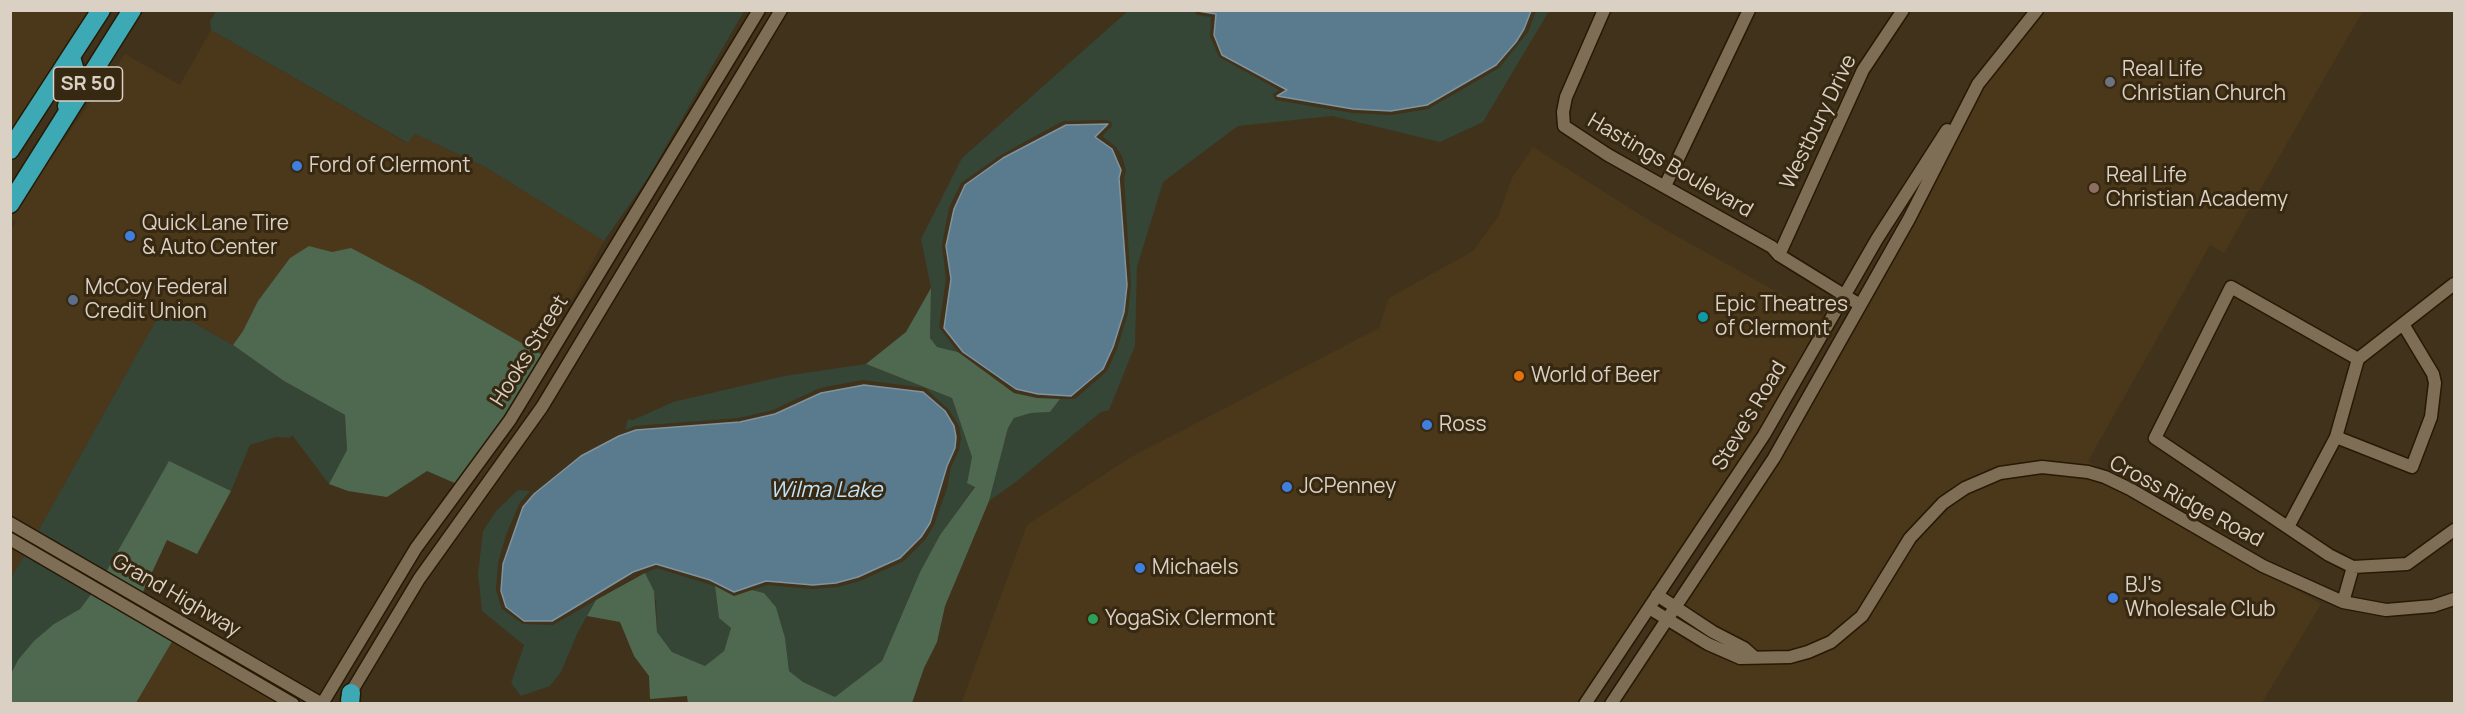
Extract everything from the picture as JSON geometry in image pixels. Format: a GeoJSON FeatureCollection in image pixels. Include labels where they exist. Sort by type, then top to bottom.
{"type":"FeatureCollection","features":[{"type":"Feature","properties":{"kind":"highway","name":"SR 50"},"geometry":{"type":"LineString","coordinates":[[10,204],[98,68],[132,10]]}},
{"type":"Feature","properties":{"kind":"highway","name":"SR 50"},"geometry":{"type":"LineString","coordinates":[[12,148],[99,13]]}},
{"type":"Feature","properties":{"kind":"highway"},"geometry":{"type":"LineString","coordinates":[[98,68],[92,60],[90,51],[99,13]]}},
{"type":"Feature","properties":{"kind":"highway"},"geometry":{"type":"LineString","coordinates":[[60,128],[73,88],[75,71],[71,57]]}},
{"type":"Feature","properties":{"kind":"street","name":"Hooks Street"},"geometry":{"type":"LineString","coordinates":[[322,703],[416,548],[510,420],[759,10]]}},
{"type":"Feature","properties":{"kind":"street","name":"Hooks Street"},"geometry":{"type":"LineString","coordinates":[[346,701],[419,579],[542,407],[781,10]]}},
{"type":"Feature","properties":{"kind":"street","name":"Hastings Boulevard"},"geometry":{"type":"LineString","coordinates":[[1604,10],[1566,97],[1563,112],[1564,126],[1772,247],[1779,255],[1860,305]]}},
{"type":"Feature","properties":{"kind":"street"},"geometry":{"type":"LineString","coordinates":[[1665,186],[1749,10]]}},
{"type":"Feature","properties":{"kind":"street","name":"Westbury Drive"},"geometry":{"type":"LineString","coordinates":[[1779,255],[1863,70],[1903,10]]}},
{"type":"Feature","properties":{"kind":"street","name":"Steve's Road"},"geometry":{"type":"LineString","coordinates":[[1611,704],[1774,458],[1914,209],[1978,84],[2037,10]]}},
{"type":"Feature","properties":{"kind":"street"},"geometry":{"type":"LineString","coordinates":[[708,95],[725,105]]}},
{"type":"Feature","properties":{"kind":"street","name":"Steve's Road"},"geometry":{"type":"LineString","coordinates":[[1585,704],[1764,435],[1883,229],[1954,119],[1961,114]]}},
{"type":"Feature","properties":{"kind":"street"},"geometry":{"type":"LineString","coordinates":[[2288,527],[2337,437],[2358,359],[2454,284]]}},
{"type":"Feature","properties":{"kind":"street"},"geometry":{"type":"LineString","coordinates":[[2358,359],[2231,287],[2155,438],[2329,555],[2354,567],[2407,564],[2454,530]]}},
{"type":"Feature","properties":{"kind":"street"},"geometry":{"type":"LineString","coordinates":[[2337,437],[2412,467],[2431,417],[2435,383],[2433,374],[2403,324]]}},
{"type":"Feature","properties":{"kind":"street","name":"Cross Ridge Road"},"geometry":{"type":"LineString","coordinates":[[1649,608],[1722,652],[1740,658],[1790,657],[1808,652],[1831,642],[1862,616],[1910,538],[1935,509],[1951,497],[1983,480],[2017,469],[2042,467],[2088,472],[2105,477],[2130,489],[2263,566],[2343,602],[2386,610],[2433,606],[2454,599]]}},
{"type":"Feature","properties":{"kind":"street","name":"Grand Highway"},"geometry":{"type":"LineString","coordinates":[[10,523],[322,703]]}},
{"type":"Feature","properties":{"kind":"street","name":"Grand Highway"},"geometry":{"type":"LineString","coordinates":[[10,539],[293,704]]}},
{"type":"Feature","properties":{"kind":"street"},"geometry":{"type":"LineString","coordinates":[[2343,602],[2354,567]]}},
{"type":"Feature","properties":{"kind":"street"},"geometry":{"type":"LineString","coordinates":[[1657,595],[1713,632],[1744,648],[1753,656]]}},
{"type":"Feature","properties":{"kind":"shaded area"},"geometry":{"type":"Polygon","coordinates":[[[11,11],[90,11],[11,136],[11,11]]]}},
{"type":"Feature","properties":{"kind":"shaded area","name":"Real Life Christian Academy"},"geometry":{"type":"Polygon","coordinates":[[[2044,11],[2363,11],[2224,253],[2210,245],[2088,461],[2108,473],[2041,462],[1998,469],[1939,499],[1931,506],[1906,535],[1858,613],[1828,637],[1806,648],[1789,652],[1767,654],[1754,651],[1682,606],[1779,462],[1958,131],[2003,57],[2044,11]]]}},
{"type":"Feature","properties":{"kind":"shaded area"},"geometry":{"type":"Polygon","coordinates":[[[211,30],[407,143],[415,134],[487,168],[604,241],[541,355],[421,285],[351,249],[332,252],[309,246],[290,258],[258,301],[233,345],[164,306],[37,533],[11,517],[10,230],[16,222],[11,218],[11,214],[125,54],[180,85],[211,30]]]}},
{"type":"Feature","properties":{"kind":"shaded area"},"geometry":{"type":"Polygon","coordinates":[[[1533,147],[1655,224],[1824,318],[1765,424],[1579,703],[961,704],[1027,525],[1131,457],[1379,328],[1389,298],[1473,251],[1498,217],[1512,178],[1533,147]]]}},
{"type":"Feature","properties":{"kind":"shaded area"},"geometry":{"type":"Polygon","coordinates":[[[2043,471],[2087,477],[2128,493],[2321,604],[2262,703],[1618,704],[1669,626],[1711,652],[1739,663],[1834,646],[1866,620],[1914,541],[1939,513],[1968,493],[2002,478],[2043,471]]]}},
{"type":"Feature","properties":{"kind":"shaded area"},"geometry":{"type":"Polygon","coordinates":[[[11,546],[25,554],[11,578],[11,546]]]}},
{"type":"Feature","properties":{"kind":"shaded area"},"geometry":{"type":"Polygon","coordinates":[[[173,640],[283,704],[136,704],[173,640]]]}},
{"type":"Feature","properties":{"kind":"green space"},"geometry":{"type":"Polygon","coordinates":[[[217,10],[744,11],[648,178],[604,241],[487,168],[415,134],[408,143],[211,30],[210,21],[217,10]]]}},
{"type":"Feature","properties":{"kind":"green space"},"geometry":{"type":"Polygon","coordinates":[[[1128,11],[1194,11],[1197,15],[1211,17],[1210,36],[1219,57],[1279,90],[1273,94],[1275,100],[1353,113],[1391,115],[1428,109],[1499,68],[1528,32],[1536,11],[1549,11],[1483,122],[1440,142],[1332,116],[1238,126],[1163,182],[1137,267],[1135,346],[1109,410],[1101,412],[989,501],[1008,428],[1014,418],[1031,413],[1050,412],[1060,399],[1075,399],[1107,371],[1117,349],[1128,313],[1131,285],[1124,179],[1126,171],[1122,156],[1116,147],[1102,136],[1112,126],[1111,122],[1107,120],[1063,121],[1001,155],[961,183],[949,208],[942,245],[946,279],[939,327],[958,352],[937,347],[930,338],[931,288],[921,239],[962,158],[1128,11]]]}},
{"type":"Feature","properties":{"kind":"green space"},"geometry":{"type":"Polygon","coordinates":[[[309,246],[332,252],[351,248],[421,285],[544,356],[506,417],[457,484],[427,471],[387,497],[348,491],[329,484],[347,450],[345,415],[284,381],[233,345],[258,301],[290,258],[309,246]]]}},
{"type":"Feature","properties":{"kind":"green space"},"geometry":{"type":"Polygon","coordinates":[[[931,288],[930,338],[937,347],[958,352],[1014,393],[1037,398],[1060,399],[1050,412],[1031,413],[1014,418],[1008,428],[989,501],[945,606],[937,642],[924,668],[912,703],[688,704],[687,696],[650,699],[649,676],[634,656],[620,622],[587,616],[596,600],[645,573],[654,591],[657,632],[672,652],[705,666],[724,651],[731,628],[719,618],[715,586],[734,596],[752,590],[764,593],[776,607],[785,638],[789,671],[803,682],[835,697],[882,661],[920,572],[940,535],[975,487],[967,483],[972,457],[952,398],[866,364],[906,332],[931,288]]]}},
{"type":"Feature","properties":{"kind":"green space"},"geometry":{"type":"Polygon","coordinates":[[[164,306],[233,345],[284,381],[345,415],[347,450],[329,484],[292,435],[290,438],[276,437],[250,445],[231,491],[169,462],[106,572],[37,533],[164,306]]]}},
{"type":"Feature","properties":{"kind":"green space"},"geometry":{"type":"Polygon","coordinates":[[[866,364],[952,398],[972,457],[967,483],[975,486],[940,535],[920,572],[882,661],[835,697],[803,682],[789,671],[785,639],[776,607],[764,593],[752,590],[767,585],[813,589],[838,587],[860,581],[904,561],[925,540],[934,525],[947,488],[951,467],[959,450],[961,438],[959,426],[949,410],[925,388],[863,380],[820,388],[773,410],[739,418],[635,426],[625,430],[628,419],[633,420],[673,402],[784,376],[866,364]]]}},
{"type":"Feature","properties":{"kind":"green space"},"geometry":{"type":"Polygon","coordinates":[[[169,461],[231,491],[197,554],[167,540],[142,594],[106,572],[169,461]]]}},
{"type":"Feature","properties":{"kind":"green space"},"geometry":{"type":"Polygon","coordinates":[[[518,490],[530,491],[519,504],[506,535],[498,563],[496,590],[502,609],[523,624],[553,625],[596,600],[577,634],[561,672],[550,686],[521,696],[511,683],[524,645],[482,611],[478,574],[483,531],[496,511],[518,490]]]}},
{"type":"Feature","properties":{"kind":"green space"},"geometry":{"type":"Polygon","coordinates":[[[25,554],[92,593],[80,609],[54,624],[11,676],[11,578],[25,554]]]}},
{"type":"Feature","properties":{"kind":"green space"},"geometry":{"type":"Polygon","coordinates":[[[657,568],[715,586],[719,618],[731,628],[724,651],[705,666],[672,652],[657,632],[656,601],[645,573],[657,568]]]}},
{"type":"Feature","properties":{"kind":"green space"},"geometry":{"type":"Polygon","coordinates":[[[92,593],[173,640],[136,703],[11,703],[10,676],[18,660],[34,641],[54,624],[80,609],[92,593]]]}},
{"type":"Feature","properties":{"kind":"water"},"geometry":{"type":"Polygon","coordinates":[[[1198,11],[1531,11],[1516,42],[1496,65],[1427,105],[1391,111],[1353,109],[1277,96],[1287,90],[1222,55],[1214,35],[1216,14],[1198,11]]]}},
{"type":"Feature","properties":{"kind":"water"},"geometry":{"type":"Polygon","coordinates":[[[1108,124],[1095,137],[1112,149],[1121,170],[1119,178],[1127,285],[1124,312],[1113,347],[1103,369],[1071,396],[1038,394],[1016,389],[963,352],[944,328],[951,279],[946,246],[954,209],[965,185],[1003,158],[1066,125],[1108,124]]]}},
{"type":"Feature","properties":{"kind":"water","name":"Wilma Lake"},"geometry":{"type":"Polygon","coordinates":[[[864,385],[923,392],[945,411],[954,426],[955,448],[947,466],[930,523],[921,537],[900,558],[858,577],[836,583],[813,585],[766,581],[734,592],[710,580],[656,564],[633,572],[552,621],[524,621],[506,607],[501,591],[503,564],[523,507],[534,494],[581,456],[619,436],[636,430],[740,422],[775,414],[821,393],[864,385]]]}},
{"type":"Feature","properties":{"kind":"place","name":"Real Life Christian Church"},"geometry":{"type":"Point","coordinates":[2110,82]}},
{"type":"Feature","properties":{"kind":"place","name":"Ford of Clermont"},"geometry":{"type":"Point","coordinates":[297,166]}},
{"type":"Feature","properties":{"kind":"place","name":"Real Life Christian Academy"},"geometry":{"type":"Point","coordinates":[2094,188]}},
{"type":"Feature","properties":{"kind":"place","name":"Quick Lane Tire & Auto Center"},"geometry":{"type":"Point","coordinates":[130,236]}},
{"type":"Feature","properties":{"kind":"place","name":"McCoy Federal Credit Union"},"geometry":{"type":"Point","coordinates":[73,300]}},
{"type":"Feature","properties":{"kind":"place","name":"Epic Theatres of Clermont"},"geometry":{"type":"Point","coordinates":[1703,317]}},
{"type":"Feature","properties":{"kind":"place","name":"World of Beer"},"geometry":{"type":"Point","coordinates":[1519,376]}},
{"type":"Feature","properties":{"kind":"place","name":"Ross"},"geometry":{"type":"Point","coordinates":[1427,425]}},
{"type":"Feature","properties":{"kind":"place","name":"JCPenney"},"geometry":{"type":"Point","coordinates":[1287,487]}},
{"type":"Feature","properties":{"kind":"place","name":"Michaels"},"geometry":{"type":"Point","coordinates":[1140,568]}},
{"type":"Feature","properties":{"kind":"place","name":"BJ's Wholesale Club"},"geometry":{"type":"Point","coordinates":[2113,598]}},
{"type":"Feature","properties":{"kind":"place","name":"YogaSix Clermont"},"geometry":{"type":"Point","coordinates":[1093,619]}}]}
